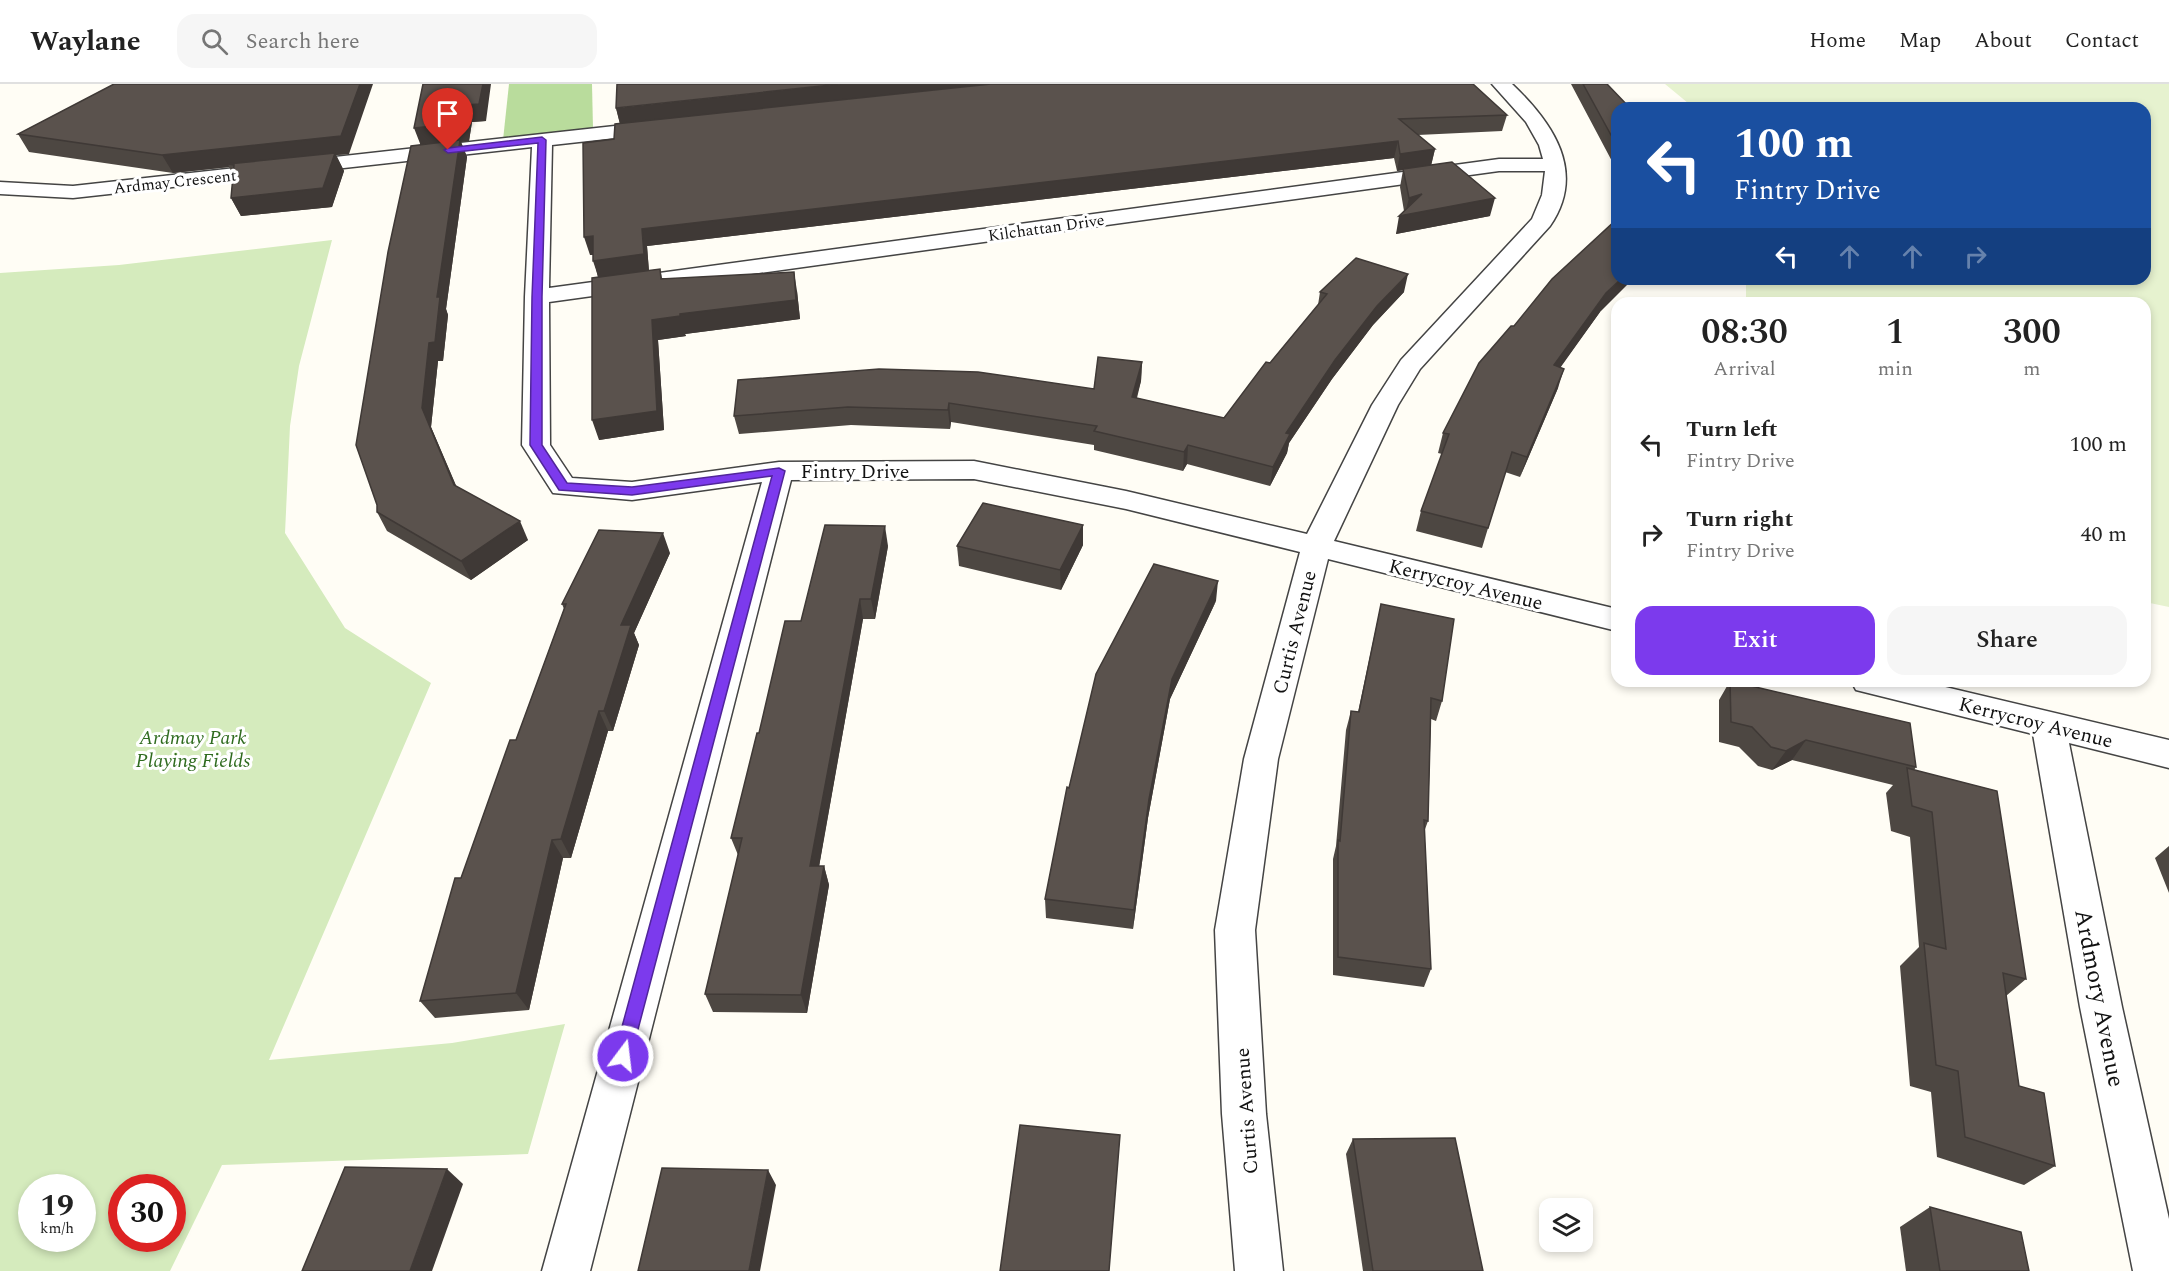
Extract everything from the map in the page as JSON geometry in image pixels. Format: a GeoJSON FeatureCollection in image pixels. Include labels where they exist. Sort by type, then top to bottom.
{"type":"FeatureCollection","features":[{"type":"Feature","properties":{"kind":"street","name":"Curtis Avenue"},"geometry":{"type":"LineString","coordinates":[[1259,1271],[1244,1113],[1235,930],[1261,759],[1316,547],[1385,405],[1410,365],[1542,221],[1554,192],[1556,165],[1548,141],[1529,111],[1501,84]]}},
{"type":"Feature","properties":{"kind":"street","name":"Ardmay Crescent"},"geometry":{"type":"LineString","coordinates":[[0,188],[73,192],[685,125]]}},
{"type":"Feature","properties":{"kind":"street","name":"Fintry Drive"},"geometry":{"type":"LineString","coordinates":[[542,140],[537,297],[536,445],[563,487],[632,491],[779,471],[974,470],[1126,500],[1316,547]]}},
{"type":"Feature","properties":{"kind":"street","name":"Kilchattan Drive"},"geometry":{"type":"LineString","coordinates":[[537,297],[1499,165],[1556,165]]}},
{"type":"Feature","properties":{"kind":"street"},"geometry":{"type":"LineString","coordinates":[[566,1271],[779,471]]}},
{"type":"Feature","properties":{"kind":"street","name":"Kerrycroy Avenue"},"geometry":{"type":"LineString","coordinates":[[1316,547],[1611,619]]}},
{"type":"Feature","properties":{"kind":"street","name":"Kerrycroy Avenue"},"geometry":{"type":"LineString","coordinates":[[1893,687],[2169,754]]}},
{"type":"Feature","properties":{"kind":"street","name":"Ardmory Avenue"},"geometry":{"type":"LineString","coordinates":[[2048,724],[2101,1007],[2157,1271]]}},
{"type":"Feature","properties":{"kind":"green space"},"geometry":{"type":"Polygon","coordinates":[[[509,84],[592,84],[593,129],[503,140],[509,84]]]}},
{"type":"Feature","properties":{"kind":"green space"},"geometry":{"type":"Polygon","coordinates":[[[1665,84],[2169,84],[2169,607],[2151,603],[2151,297],[1746,297],[1746,285],[2151,285],[2151,102],[1687,102],[1665,84]]]}},
{"type":"Feature","properties":{"kind":"green space","name":"Ardmay Park Playing Fields"},"geometry":{"type":"Polygon","coordinates":[[[332,240],[299,366],[290,426],[285,533],[345,628],[431,683],[269,1060],[452,1043],[565,1024],[528,1154],[222,1165],[186,1238],[186,1174],[108,1174],[108,1252],[179,1252],[170,1271],[0,1271],[0,273],[119,265],[332,240]]]}},
{"type":"Feature","properties":{"kind":"building"},"geometry":{"type":"Polygon","coordinates":[[[114,84],[360,84],[341,136],[162,155],[18,134],[114,84]]]}},
{"type":"Feature","properties":{"kind":"building"},"geometry":{"type":"Polygon","coordinates":[[[423,84],[483,84],[479,104],[466,105],[463,123],[414,128],[423,84]]]}},
{"type":"Feature","properties":{"kind":"building"},"geometry":{"type":"Polygon","coordinates":[[[617,84],[840,84],[616,108],[617,84]]]}},
{"type":"Feature","properties":{"kind":"building"},"geometry":{"type":"Polygon","coordinates":[[[991,84],[1473,84],[1507,115],[1399,119],[1435,149],[1400,154],[1398,141],[642,229],[644,254],[593,261],[593,236],[584,237],[583,143],[614,139],[615,124],[991,84]]]}},
{"type":"Feature","properties":{"kind":"building"},"geometry":{"type":"Polygon","coordinates":[[[1583,84],[1607,84],[1624,102],[1611,102],[1611,135],[1583,84]]]}},
{"type":"Feature","properties":{"kind":"building"},"geometry":{"type":"Polygon","coordinates":[[[460,140],[437,297],[440,297],[435,342],[429,343],[422,408],[454,485],[520,521],[461,561],[377,512],[377,505],[356,445],[388,252],[411,146],[460,140]]]}},
{"type":"Feature","properties":{"kind":"building"},"geometry":{"type":"Polygon","coordinates":[[[335,153],[323,188],[231,198],[234,165],[228,164],[335,153]]]}},
{"type":"Feature","properties":{"kind":"building"},"geometry":{"type":"Polygon","coordinates":[[[1452,162],[1495,198],[1399,216],[1422,194],[1409,198],[1403,169],[1452,162]]]}},
{"type":"Feature","properties":{"kind":"building"},"geometry":{"type":"Polygon","coordinates":[[[1611,225],[1611,285],[1615,285],[1606,293],[1554,365],[1564,369],[1527,457],[1512,452],[1488,528],[1421,511],[1449,434],[1443,433],[1479,363],[1511,326],[1514,326],[1552,279],[1611,225]]]}},
{"type":"Feature","properties":{"kind":"building"},"geometry":{"type":"Polygon","coordinates":[[[1356,258],[1408,274],[1377,306],[1335,360],[1286,433],[1290,434],[1273,467],[1188,445],[1184,452],[1094,431],[1097,426],[949,403],[948,410],[848,407],[734,416],[738,380],[879,369],[978,372],[1094,389],[1098,357],[1142,362],[1132,397],[1224,418],[1266,362],[1270,363],[1327,294],[1320,292],[1356,258]]]}},
{"type":"Feature","properties":{"kind":"building"},"geometry":{"type":"Polygon","coordinates":[[[660,269],[661,279],[794,272],[796,300],[680,314],[680,316],[652,320],[657,411],[592,420],[592,278],[660,269]]]}},
{"type":"Feature","properties":{"kind":"building"},"geometry":{"type":"Polygon","coordinates":[[[983,503],[1083,525],[1060,570],[957,546],[983,503]]]}},
{"type":"Feature","properties":{"kind":"building"},"geometry":{"type":"Polygon","coordinates":[[[825,525],[885,526],[871,599],[860,599],[810,866],[824,866],[801,995],[705,994],[742,838],[731,838],[757,733],[759,733],[785,621],[801,621],[825,525]]]}},
{"type":"Feature","properties":{"kind":"building"},"geometry":{"type":"Polygon","coordinates":[[[599,530],[663,533],[621,625],[631,625],[604,711],[599,711],[561,839],[552,840],[516,993],[420,1001],[455,878],[461,878],[510,740],[516,740],[566,604],[562,604],[599,530]]]}},
{"type":"Feature","properties":{"kind":"building"},"geometry":{"type":"Polygon","coordinates":[[[1154,564],[1218,581],[1172,679],[1149,799],[1134,910],[1045,899],[1067,787],[1069,788],[1096,674],[1154,564]]]}},
{"type":"Feature","properties":{"kind":"building"},"geometry":{"type":"Polygon","coordinates":[[[1381,604],[1454,619],[1442,701],[1431,698],[1428,821],[1424,820],[1431,969],[1338,957],[1338,840],[1340,841],[1351,711],[1359,712],[1381,604]]]}},
{"type":"Feature","properties":{"kind":"building"},"geometry":{"type":"Polygon","coordinates":[[[1730,687],[1756,687],[1910,723],[1916,767],[1806,740],[1786,751],[1771,747],[1752,727],[1731,722],[1730,687]]]}},
{"type":"Feature","properties":{"kind":"building"},"geometry":{"type":"Polygon","coordinates":[[[1907,768],[1997,791],[2026,979],[2003,973],[2019,1086],[2044,1093],[2055,1166],[1965,1137],[1958,1071],[1936,1065],[1924,943],[1946,949],[1932,812],[1912,806],[1907,768]]]}},
{"type":"Feature","properties":{"kind":"building"},"geometry":{"type":"Polygon","coordinates":[[[1020,1125],[1120,1135],[1109,1271],[1000,1271],[1020,1125]]]}},
{"type":"Feature","properties":{"kind":"building"},"geometry":{"type":"Polygon","coordinates":[[[1455,1138],[1483,1271],[1373,1271],[1353,1139],[1455,1138]]]}},
{"type":"Feature","properties":{"kind":"building"},"geometry":{"type":"Polygon","coordinates":[[[345,1167],[447,1169],[410,1271],[302,1271],[345,1167]]]}},
{"type":"Feature","properties":{"kind":"building"},"geometry":{"type":"Polygon","coordinates":[[[662,1168],[768,1170],[749,1271],[638,1271],[662,1168]]]}},
{"type":"Feature","properties":{"kind":"building"},"geometry":{"type":"Polygon","coordinates":[[[1930,1207],[2021,1232],[2029,1271],[1940,1271],[1930,1207]]]}},
{"type":"Feature","properties":{"kind":"route"},"geometry":{"type":"LineString","coordinates":[[448,150],[542,140],[537,297],[536,445],[563,487],[632,491],[779,471],[623,1056]]}}]}
